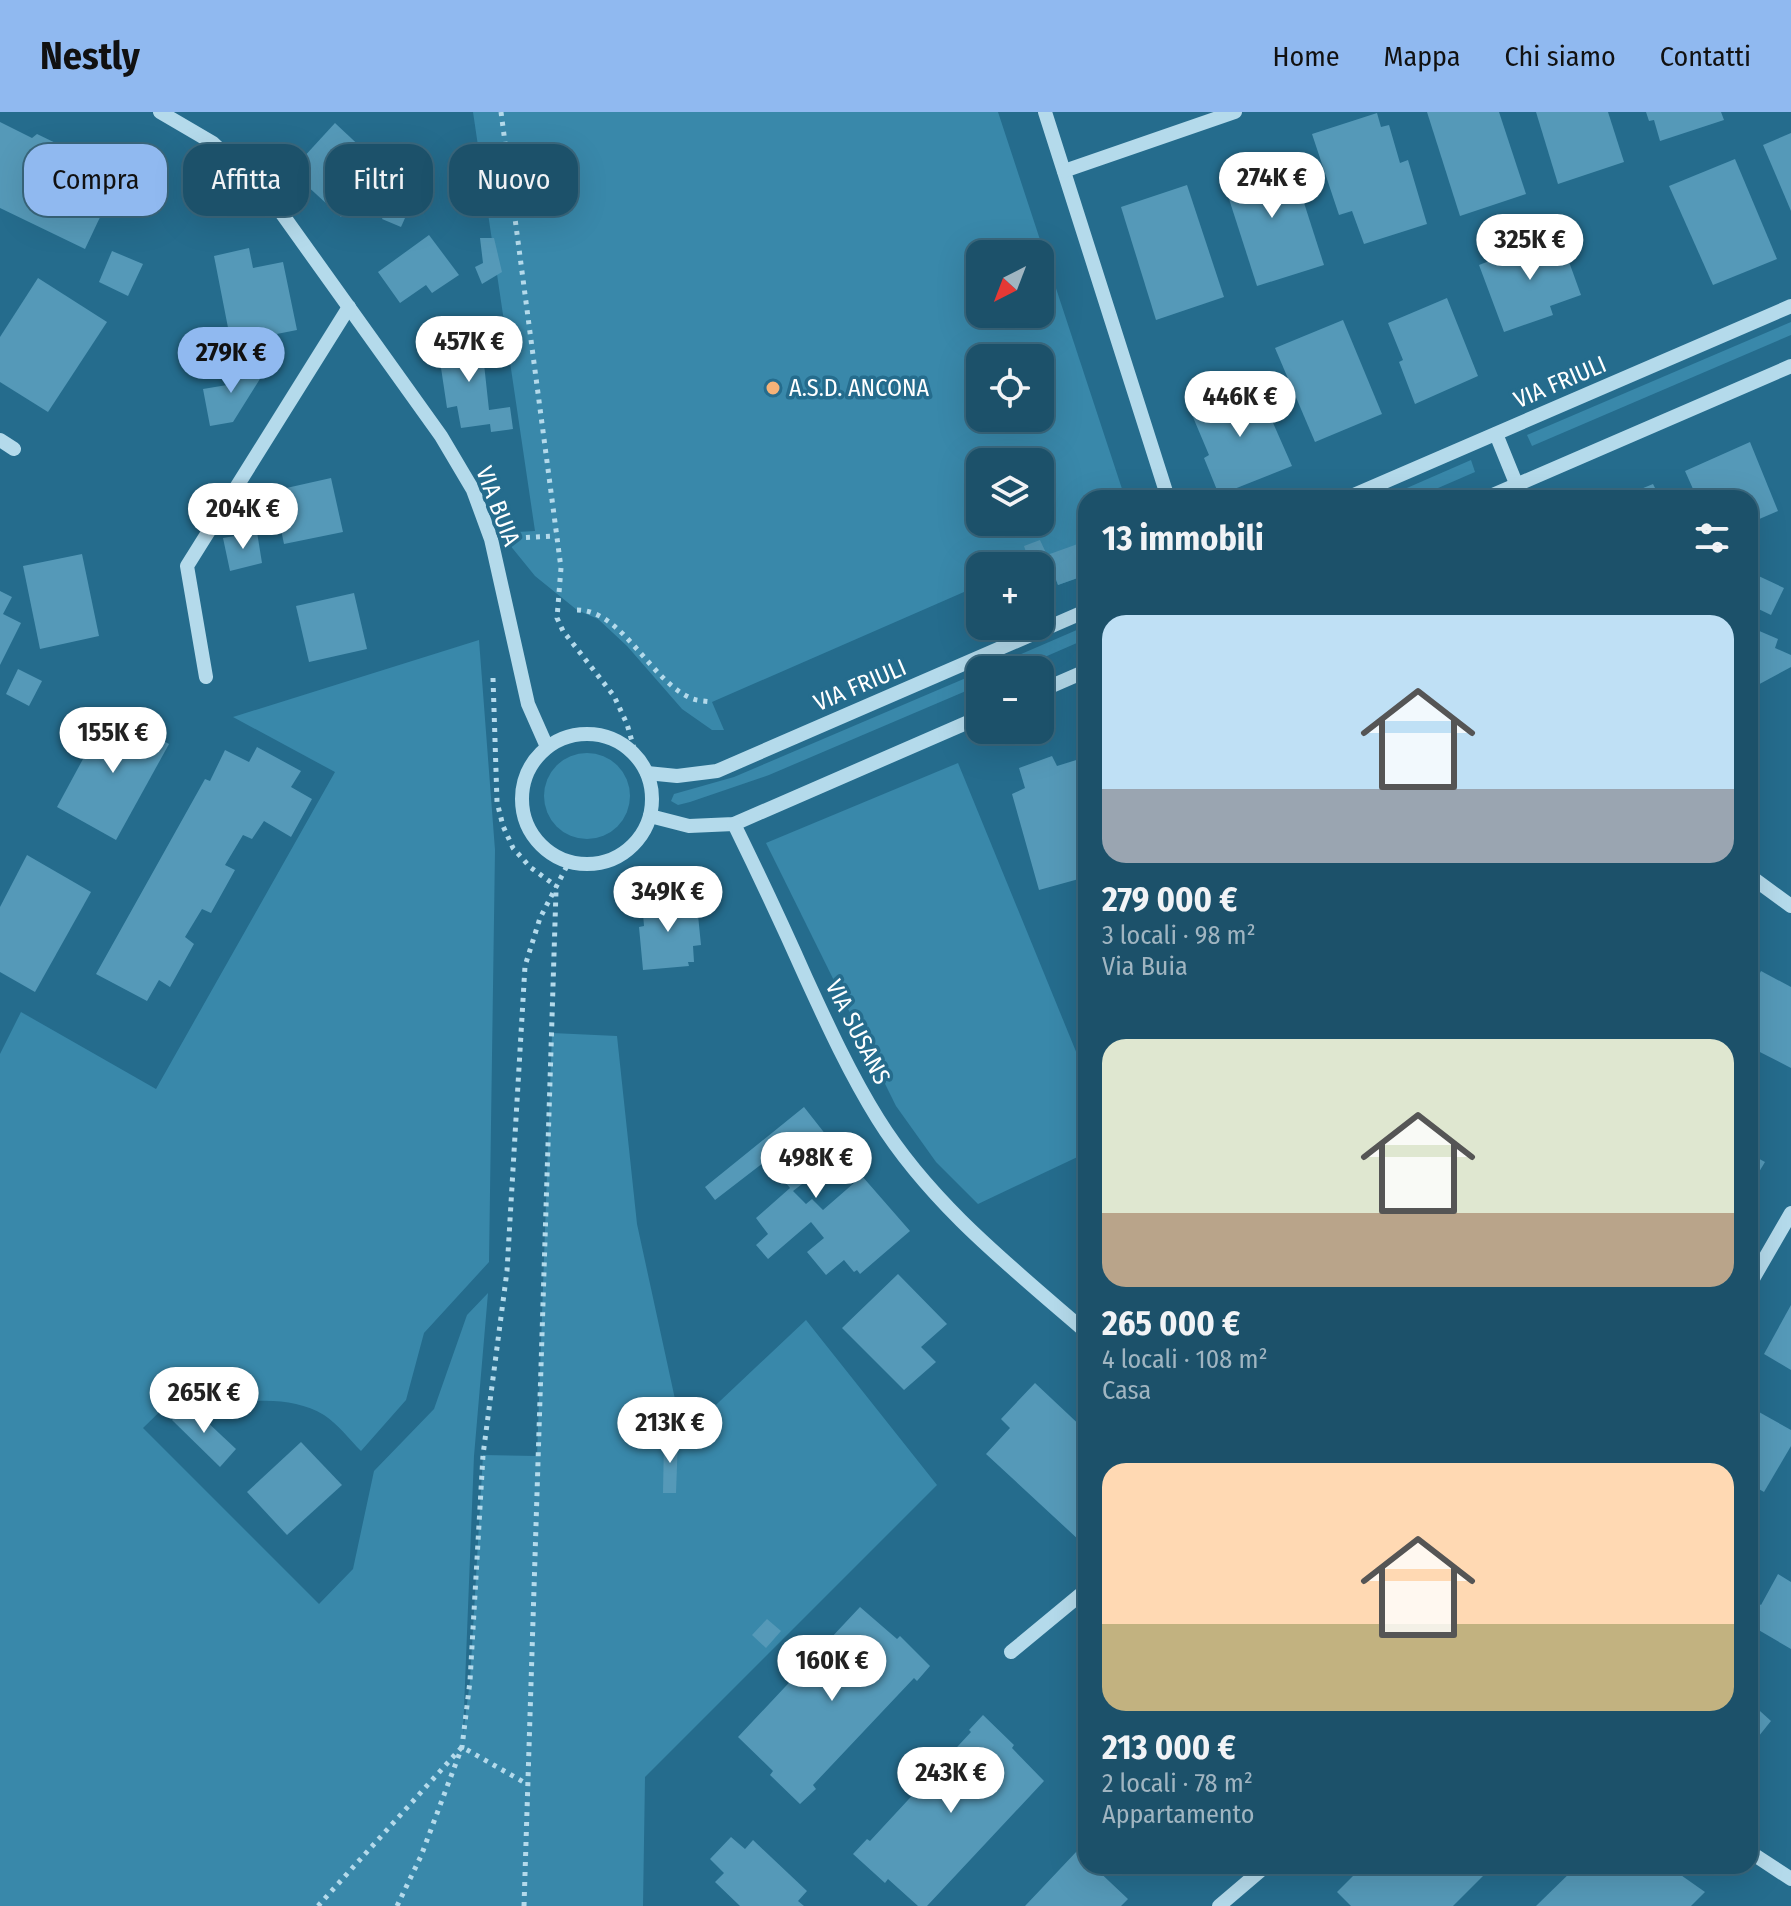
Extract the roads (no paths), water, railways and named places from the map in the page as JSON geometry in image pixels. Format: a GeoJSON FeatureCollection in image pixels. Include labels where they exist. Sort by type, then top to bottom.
{"type":"FeatureCollection","features":[{"type":"Feature","properties":{"kind":"street","name":"VIA BUIA"},"geometry":{"type":"LineString","coordinates":[[160,112],[213,143],[270,197],[441,436],[473,490],[491,539],[528,704],[547,747]]}},
{"type":"Feature","properties":{"kind":"street"},"geometry":{"type":"LineString","coordinates":[[1045,112],[1165,490]]}},
{"type":"Feature","properties":{"kind":"street"},"geometry":{"type":"LineString","coordinates":[[1064,171],[1235,112]]}},
{"type":"Feature","properties":{"kind":"street","name":"VIA FRIULI"},"geometry":{"type":"LineString","coordinates":[[1366,490],[1791,306]]}},
{"type":"Feature","properties":{"kind":"street"},"geometry":{"type":"LineString","coordinates":[[206,677],[187,566],[349,307]]}},
{"type":"Feature","properties":{"kind":"street"},"geometry":{"type":"LineString","coordinates":[[1522,490],[1791,366]]}},
{"type":"Feature","properties":{"kind":"street"},"geometry":{"type":"LineString","coordinates":[[1496,434],[1520,490]]}},
{"type":"Feature","properties":{"kind":"street"},"geometry":{"type":"LineString","coordinates":[[0,440],[14,449]]}},
{"type":"Feature","properties":{"kind":"street","name":"VIA FRIULI"},"geometry":{"type":"LineString","coordinates":[[647,773],[698,775],[717,771],[1078,614]]}},
{"type":"Feature","properties":{"kind":"street"},"geometry":{"type":"LineString","coordinates":[[1054,685],[1078,674]]}},
{"type":"Feature","properties":{"kind":"street"},"geometry":{"type":"LineString","coordinates":[[650,816],[689,826],[734,824],[966,723]]}},
{"type":"Feature","properties":{"kind":"street"},"geometry":{"type":"LineString","coordinates":[[591,734],[618,741],[635,754],[647,773],[651,787],[650,816],[635,842],[610,860],[590,864],[569,862],[551,853],[536,839],[525,821],[522,801],[524,781],[533,762],[547,747],[563,738],[591,734]]}},
{"type":"Feature","properties":{"kind":"street","name":"VIA SUSANS"},"geometry":{"type":"LineString","coordinates":[[734,824],[843,1057],[879,1120],[944,1203],[1003,1261],[1078,1325]]}},
{"type":"Feature","properties":{"kind":"street"},"geometry":{"type":"LineString","coordinates":[[1758,882],[1791,906]]}},
{"type":"Feature","properties":{"kind":"street"},"geometry":{"type":"LineString","coordinates":[[1758,1270],[1791,1213]]}},
{"type":"Feature","properties":{"kind":"street"},"geometry":{"type":"LineString","coordinates":[[1011,1652],[1078,1597]]}},
{"type":"Feature","properties":{"kind":"street"},"geometry":{"type":"LineString","coordinates":[[1758,1857],[1791,1879]]}},
{"type":"Feature","properties":{"kind":"street"},"geometry":{"type":"LineString","coordinates":[[1219,1906],[1257,1874]]}},
{"type":"Feature","properties":{"kind":"place","name":"A.S.D. ANCONA"},"geometry":{"type":"Point","coordinates":[773,388]}}]}
